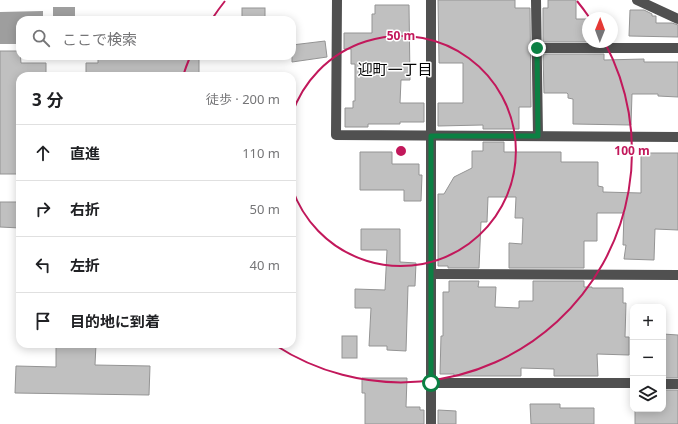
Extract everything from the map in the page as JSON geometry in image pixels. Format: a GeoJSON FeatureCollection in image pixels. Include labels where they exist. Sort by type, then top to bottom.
{"type":"FeatureCollection","features":[{"type":"Feature","properties":{"kind":"street"},"geometry":{"type":"LineString","coordinates":[[337,0],[336,135],[678,137]]}},
{"type":"Feature","properties":{"kind":"street"},"geometry":{"type":"LineString","coordinates":[[431,0],[431,424]]}},
{"type":"Feature","properties":{"kind":"street"},"geometry":{"type":"LineString","coordinates":[[536,0],[538,136]]}},
{"type":"Feature","properties":{"kind":"street"},"geometry":{"type":"LineString","coordinates":[[637,0],[678,19]]}},
{"type":"Feature","properties":{"kind":"street"},"geometry":{"type":"LineString","coordinates":[[537,48],[678,48]]}},
{"type":"Feature","properties":{"kind":"street"},"geometry":{"type":"LineString","coordinates":[[431,274],[678,275]]}},
{"type":"Feature","properties":{"kind":"street"},"geometry":{"type":"LineString","coordinates":[[431,383],[630,384]]}},
{"type":"Feature","properties":{"kind":"street"},"geometry":{"type":"LineString","coordinates":[[666,384],[678,384]]}},
{"type":"Feature","properties":{"kind":"shaded area"},"geometry":{"type":"Polygon","coordinates":[[[53,7],[75,7],[75,16],[53,16],[53,7]]]}},
{"type":"Feature","properties":{"kind":"shaded area"},"geometry":{"type":"Polygon","coordinates":[[[43,11],[43,16],[16,16],[16,44],[0,44],[0,12],[43,11]]]}},
{"type":"Feature","properties":{"kind":"building"},"geometry":{"type":"Polygon","coordinates":[[[438,0],[515,0],[515,8],[530,8],[531,107],[519,107],[519,129],[483,129],[483,125],[438,126],[438,103],[463,103],[463,63],[439,63],[438,0]]]}},
{"type":"Feature","properties":{"kind":"building"},"geometry":{"type":"Polygon","coordinates":[[[548,0],[576,0],[576,19],[582,19],[582,42],[543,42],[543,8],[548,8],[548,0]]]}},
{"type":"Feature","properties":{"kind":"building"},"geometry":{"type":"Polygon","coordinates":[[[375,5],[409,5],[410,80],[401,80],[400,103],[424,103],[424,122],[368,124],[368,127],[345,127],[345,108],[353,108],[353,101],[355,101],[355,64],[351,64],[351,49],[344,49],[344,33],[372,33],[372,14],[375,14],[375,5]]]}},
{"type":"Feature","properties":{"kind":"building"},"geometry":{"type":"Polygon","coordinates":[[[242,8],[265,8],[265,16],[242,16],[242,8]]]}},
{"type":"Feature","properties":{"kind":"building"},"geometry":{"type":"Polygon","coordinates":[[[630,10],[644,10],[652,14],[652,16],[656,16],[656,23],[672,23],[678,25],[678,37],[629,36],[630,10]]]}},
{"type":"Feature","properties":{"kind":"building"},"geometry":{"type":"Polygon","coordinates":[[[325,41],[327,57],[292,62],[292,60],[296,60],[296,45],[325,41]]]}},
{"type":"Feature","properties":{"kind":"building"},"geometry":{"type":"Polygon","coordinates":[[[0,51],[16,51],[16,60],[21,60],[21,63],[46,63],[46,72],[16,72],[16,174],[0,174],[0,51]]]}},
{"type":"Feature","properties":{"kind":"building"},"geometry":{"type":"Polygon","coordinates":[[[543,54],[604,54],[604,60],[644,59],[644,62],[678,62],[678,97],[658,96],[658,94],[632,94],[631,125],[573,124],[573,99],[568,98],[567,93],[544,93],[543,54]]]}},
{"type":"Feature","properties":{"kind":"building"},"geometry":{"type":"Polygon","coordinates":[[[98,60],[199,60],[199,72],[86,72],[86,63],[98,63],[98,60]]]}},
{"type":"Feature","properties":{"kind":"building"},"geometry":{"type":"Polygon","coordinates":[[[483,142],[504,142],[504,152],[561,152],[561,162],[598,162],[598,186],[603,187],[603,192],[641,193],[641,153],[678,153],[678,230],[655,229],[654,260],[624,259],[626,245],[623,245],[624,213],[597,213],[597,241],[584,241],[584,268],[509,268],[509,243],[522,244],[523,218],[515,218],[516,197],[488,197],[487,222],[481,222],[479,268],[448,268],[448,266],[438,266],[438,194],[444,194],[454,177],[472,168],[472,151],[483,151],[483,142]]]}},
{"type":"Feature","properties":{"kind":"building"},"geometry":{"type":"Polygon","coordinates":[[[360,152],[392,152],[392,164],[419,164],[419,175],[422,175],[421,201],[404,201],[404,190],[360,190],[360,152]]]}},
{"type":"Feature","properties":{"kind":"building"},"geometry":{"type":"Polygon","coordinates":[[[0,202],[16,202],[16,228],[0,227],[0,202]]]}},
{"type":"Feature","properties":{"kind":"building"},"geometry":{"type":"Polygon","coordinates":[[[361,229],[400,229],[400,262],[416,263],[415,286],[408,286],[406,351],[387,350],[387,346],[369,346],[371,308],[355,308],[355,289],[385,290],[387,250],[361,250],[361,229]]]}},
{"type":"Feature","properties":{"kind":"building"},"geometry":{"type":"Polygon","coordinates":[[[449,281],[479,281],[478,287],[496,287],[495,307],[519,308],[519,301],[533,301],[533,281],[584,281],[584,287],[623,288],[623,303],[626,303],[625,337],[629,337],[629,355],[597,354],[598,376],[554,376],[554,369],[521,368],[521,376],[454,376],[454,374],[440,374],[441,336],[443,336],[443,292],[449,292],[449,281]]]}},
{"type":"Feature","properties":{"kind":"building"},"geometry":{"type":"Polygon","coordinates":[[[666,334],[678,335],[678,378],[666,378],[666,334]]]}},
{"type":"Feature","properties":{"kind":"building"},"geometry":{"type":"Polygon","coordinates":[[[342,336],[357,336],[357,358],[342,358],[342,336]]]}},
{"type":"Feature","properties":{"kind":"building"},"geometry":{"type":"Polygon","coordinates":[[[56,348],[96,348],[95,365],[150,366],[149,395],[15,393],[16,366],[56,367],[56,348]]]}},
{"type":"Feature","properties":{"kind":"building"},"geometry":{"type":"Polygon","coordinates":[[[362,378],[407,378],[406,407],[420,407],[420,410],[424,410],[424,424],[365,424],[365,393],[362,393],[362,378]]]}},
{"type":"Feature","properties":{"kind":"building"},"geometry":{"type":"Polygon","coordinates":[[[666,390],[678,390],[678,424],[635,424],[635,412],[666,412],[666,390]]]}},
{"type":"Feature","properties":{"kind":"building"},"geometry":{"type":"Polygon","coordinates":[[[530,404],[560,404],[560,408],[594,408],[594,424],[531,424],[530,404]]]}},
{"type":"Feature","properties":{"kind":"building"},"geometry":{"type":"Polygon","coordinates":[[[438,410],[456,411],[456,424],[438,424],[438,410]]]}},
{"type":"Feature","properties":{"kind":"district","name":"迎町一丁目"},"geometry":{"type":"Point","coordinates":[395,70]}},
{"type":"Feature","properties":{"kind":"route"},"geometry":{"type":"LineString","coordinates":[[431,383],[431,136],[538,136],[537,48]]}}]}
